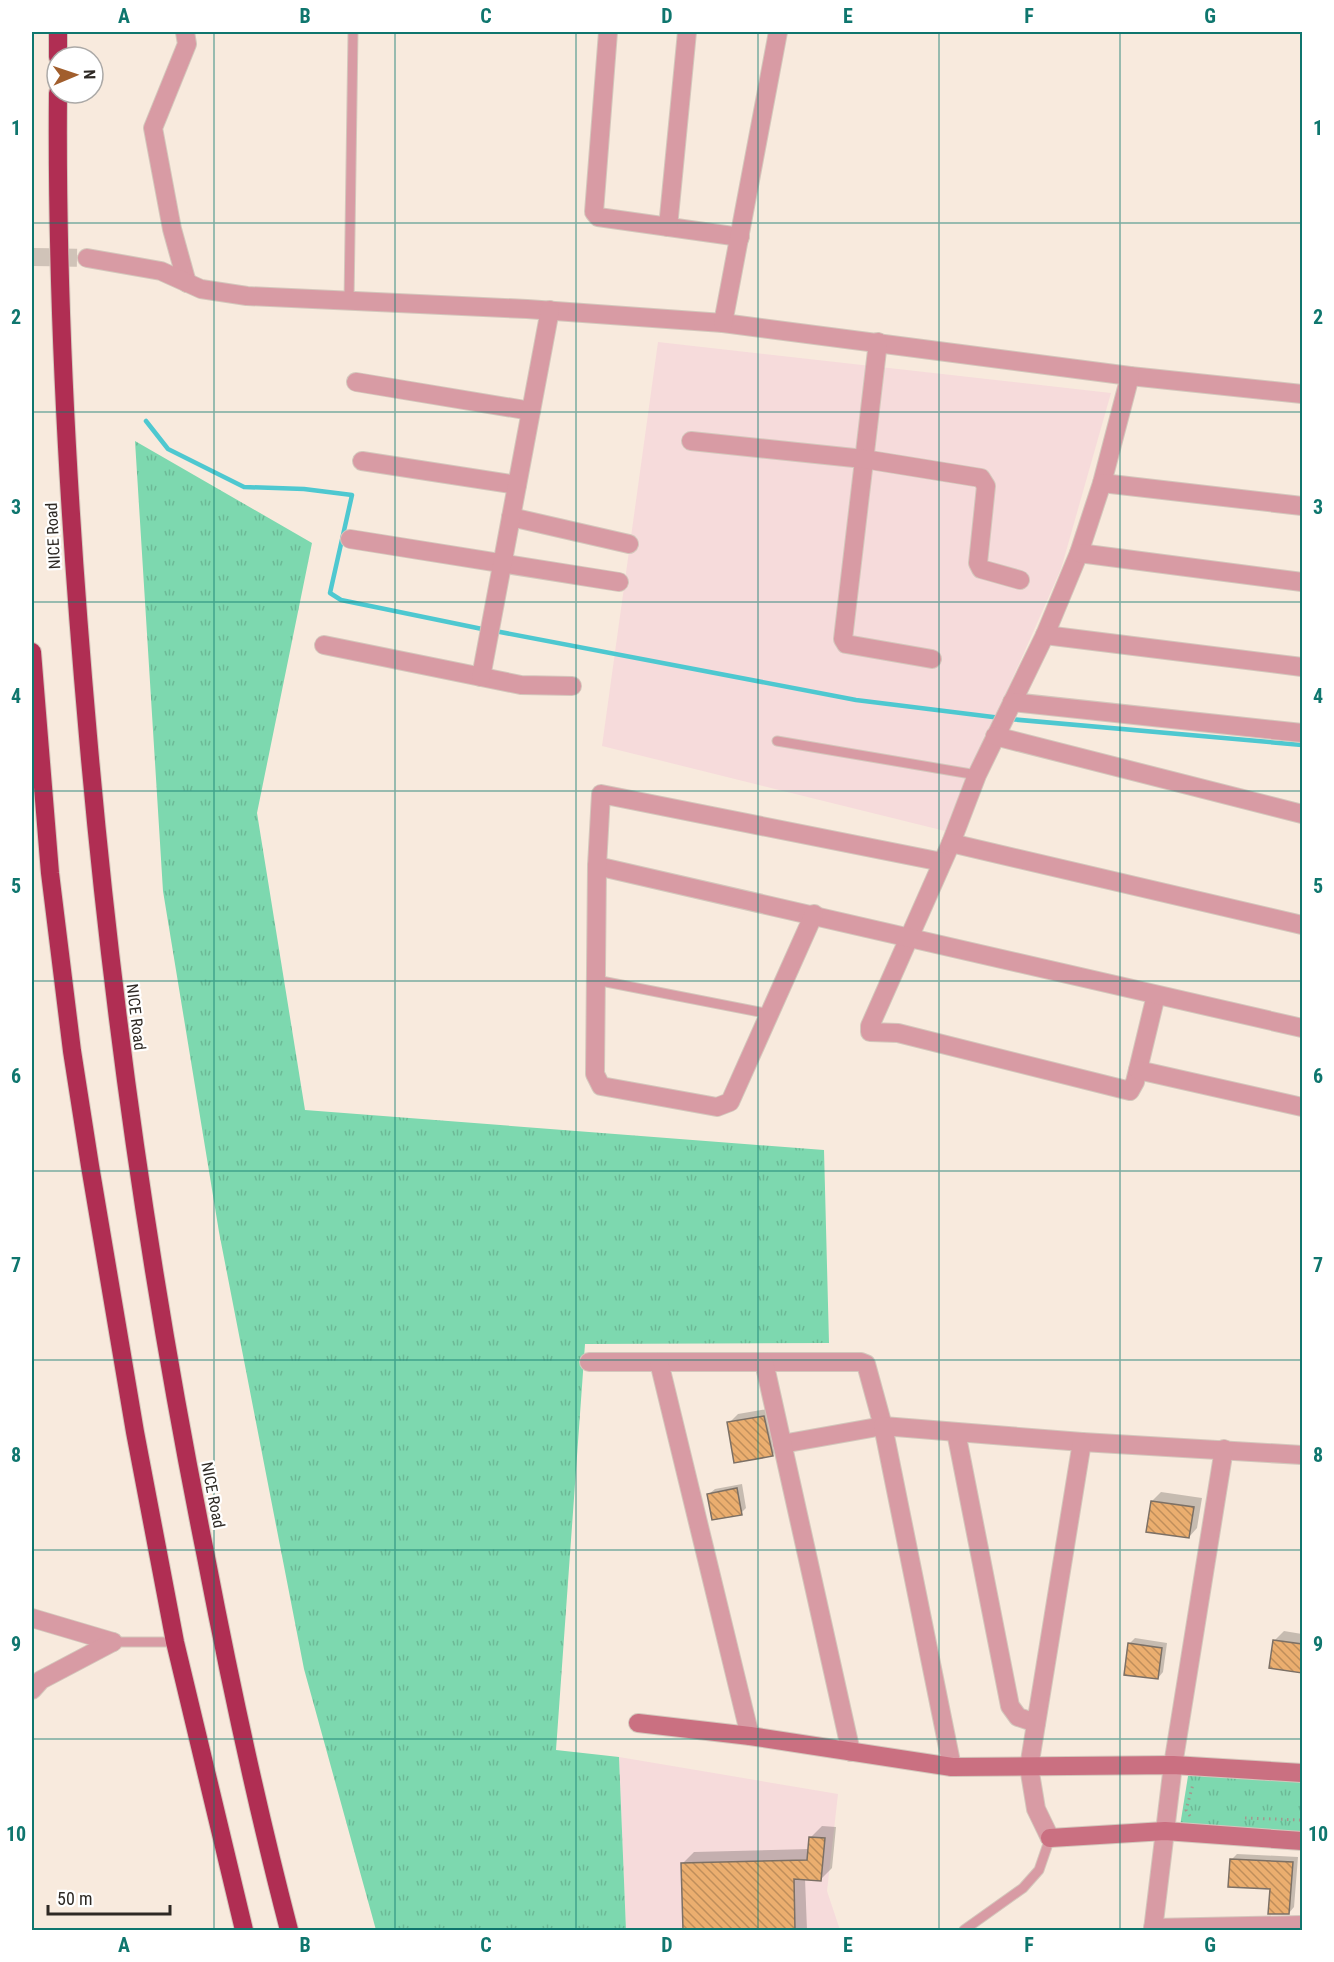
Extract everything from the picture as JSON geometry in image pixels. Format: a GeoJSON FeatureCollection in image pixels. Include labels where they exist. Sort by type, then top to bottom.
{"type":"FeatureCollection","features":[{"type":"Feature","properties":{"kind":"highway","name":"NICE Road"},"geometry":{"type":"LineString","coordinates":[[58,105],[57,174],[61,334],[76,607],[99,869],[116,1024],[171,1385],[266,1842],[289,1930]]}},
{"type":"Feature","properties":{"kind":"highway"},"geometry":{"type":"LineString","coordinates":[[32,652],[50,873],[72,1050],[135,1432],[175,1642],[243,1930]]}},
{"type":"Feature","properties":{"kind":"street"},"geometry":{"type":"LineString","coordinates":[[185,32],[187,44],[153,128],[167,209],[187,283]]}},
{"type":"Feature","properties":{"kind":"street"},"geometry":{"type":"LineString","coordinates":[[608,32],[594,212],[598,217],[740,237]]}},
{"type":"Feature","properties":{"kind":"street"},"geometry":{"type":"LineString","coordinates":[[668,227],[687,32]]}},
{"type":"Feature","properties":{"kind":"street"},"geometry":{"type":"LineString","coordinates":[[723,323],[778,32]]}},
{"type":"Feature","properties":{"kind":"street"},"geometry":{"type":"LineString","coordinates":[[87,258],[161,271],[201,289],[247,296],[550,310],[723,323],[1130,376],[1302,394]]}},
{"type":"Feature","properties":{"kind":"street"},"geometry":{"type":"LineString","coordinates":[[481,677],[550,310]]}},
{"type":"Feature","properties":{"kind":"street"},"geometry":{"type":"LineString","coordinates":[[878,342],[843,639],[846,644],[932,659]]}},
{"type":"Feature","properties":{"kind":"street"},"geometry":{"type":"LineString","coordinates":[[1130,376],[1102,483],[1079,553],[1045,635],[977,775],[951,843],[870,1026],[870,1032],[898,1033],[1130,1091],[1138,1070],[1156,994]]}},
{"type":"Feature","properties":{"kind":"street"},"geometry":{"type":"LineString","coordinates":[[356,382],[531,411]]}},
{"type":"Feature","properties":{"kind":"street"},"geometry":{"type":"LineString","coordinates":[[691,441],[864,459],[981,478],[986,486],[978,563],[981,569],[1020,580]]}},
{"type":"Feature","properties":{"kind":"street"},"geometry":{"type":"LineString","coordinates":[[362,460],[517,485]]}},
{"type":"Feature","properties":{"kind":"street"},"geometry":{"type":"LineString","coordinates":[[1102,483],[1302,506]]}},
{"type":"Feature","properties":{"kind":"street"},"geometry":{"type":"LineString","coordinates":[[511,518],[629,544]]}},
{"type":"Feature","properties":{"kind":"street"},"geometry":{"type":"LineString","coordinates":[[350,539],[619,582]]}},
{"type":"Feature","properties":{"kind":"street"},"geometry":{"type":"LineString","coordinates":[[1079,553],[1302,582]]}},
{"type":"Feature","properties":{"kind":"street"},"geometry":{"type":"LineString","coordinates":[[1045,635],[1302,667]]}},
{"type":"Feature","properties":{"kind":"street"},"geometry":{"type":"LineString","coordinates":[[324,645],[521,685],[572,686]]}},
{"type":"Feature","properties":{"kind":"street"},"geometry":{"type":"LineString","coordinates":[[1012,702],[1302,733]]}},
{"type":"Feature","properties":{"kind":"street"},"geometry":{"type":"LineString","coordinates":[[995,736],[1302,814]]}},
{"type":"Feature","properties":{"kind":"street"},"geometry":{"type":"LineString","coordinates":[[814,914],[730,1102],[724,1106],[601,1086],[595,1074],[597,866],[601,794],[942,862]]}},
{"type":"Feature","properties":{"kind":"street"},"geometry":{"type":"LineString","coordinates":[[951,843],[1302,925]]}},
{"type":"Feature","properties":{"kind":"street"},"geometry":{"type":"LineString","coordinates":[[597,866],[814,914],[1302,1028]]}},
{"type":"Feature","properties":{"kind":"street"},"geometry":{"type":"LineString","coordinates":[[1138,1070],[1302,1107]]}},
{"type":"Feature","properties":{"kind":"street"},"geometry":{"type":"LineString","coordinates":[[589,1362],[861,1362],[869,1370],[884,1426],[952,1767]]}},
{"type":"Feature","properties":{"kind":"street"},"geometry":{"type":"LineString","coordinates":[[659,1362],[750,1736]]}},
{"type":"Feature","properties":{"kind":"street"},"geometry":{"type":"LineString","coordinates":[[764,1362],[851,1752]]}},
{"type":"Feature","properties":{"kind":"street"},"geometry":{"type":"LineString","coordinates":[[782,1444],[884,1426],[1082,1442],[1302,1455]]}},
{"type":"Feature","properties":{"kind":"street"},"geometry":{"type":"LineString","coordinates":[[956,1432],[1010,1706],[1018,1717],[1036,1723]]}},
{"type":"Feature","properties":{"kind":"street"},"geometry":{"type":"LineString","coordinates":[[1082,1442],[1029,1767],[1036,1809],[1050,1838],[1165,1832],[1302,1841]]}},
{"type":"Feature","properties":{"kind":"street"},"geometry":{"type":"LineString","coordinates":[[1224,1449],[1173,1765],[1153,1929],[1302,1925]]}},
{"type":"Feature","properties":{"kind":"street"},"geometry":{"type":"LineString","coordinates":[[32,1618],[113,1642]]}},
{"type":"Feature","properties":{"kind":"street"},"geometry":{"type":"LineString","coordinates":[[32,1690],[41,1680],[113,1642]]}},
{"type":"Feature","properties":{"kind":"street"},"geometry":{"type":"LineString","coordinates":[[638,1723],[750,1736],[952,1767],[1173,1765],[1302,1772]]}},
{"type":"Feature","properties":{"kind":"lane"},"geometry":{"type":"LineString","coordinates":[[349,301],[353,32]]}},
{"type":"Feature","properties":{"kind":"lane"},"geometry":{"type":"LineString","coordinates":[[777,741],[977,775]]}},
{"type":"Feature","properties":{"kind":"lane"},"geometry":{"type":"LineString","coordinates":[[596,980],[770,1014]]}},
{"type":"Feature","properties":{"kind":"lane"},"geometry":{"type":"LineString","coordinates":[[113,1642],[175,1642]]}},
{"type":"Feature","properties":{"kind":"lane"},"geometry":{"type":"LineString","coordinates":[[964,1930],[1023,1888],[1039,1870],[1050,1838]]}},
{"type":"Feature","properties":{"kind":"path"},"geometry":{"type":"LineString","coordinates":[[1191,1816],[1186,1810],[1191,1785],[1197,1783]]}},
{"type":"Feature","properties":{"kind":"path"},"geometry":{"type":"LineString","coordinates":[[1236,1818],[1302,1820]]}},
{"type":"Feature","properties":{"kind":"shaded area"},"geometry":{"type":"Polygon","coordinates":[[[658,342],[1111,393],[1061,569],[945,831],[602,746],[658,342]]]}},
{"type":"Feature","properties":{"kind":"shaded area"},"geometry":{"type":"Polygon","coordinates":[[[619,1757],[838,1794],[827,1891],[840,1930],[626,1930],[619,1757]]]}},
{"type":"Feature","properties":{"kind":"green space"},"geometry":{"type":"Polygon","coordinates":[[[135,441],[312,543],[257,813],[305,1110],[824,1150],[829,1343],[585,1344],[556,1750],[619,1757],[626,1930],[376,1930],[304,1669],[219,1232],[163,891],[135,441]]]}},
{"type":"Feature","properties":{"kind":"green space"},"geometry":{"type":"Polygon","coordinates":[[[1189,1770],[1302,1777],[1302,1834],[1180,1826],[1189,1770]]]}},
{"type":"Feature","properties":{"kind":"building"},"geometry":{"type":"Polygon","coordinates":[[[764,1416],[773,1456],[734,1463],[727,1422],[764,1416]]]}},
{"type":"Feature","properties":{"kind":"building"},"geometry":{"type":"Polygon","coordinates":[[[737,1488],[742,1515],[712,1520],[707,1494],[737,1488]]]}},
{"type":"Feature","properties":{"kind":"building"},"geometry":{"type":"Polygon","coordinates":[[[1151,1501],[1194,1507],[1189,1538],[1146,1532],[1151,1501]]]}},
{"type":"Feature","properties":{"kind":"building"},"geometry":{"type":"Polygon","coordinates":[[[1273,1640],[1302,1644],[1302,1673],[1269,1668],[1273,1640]]]}},
{"type":"Feature","properties":{"kind":"building"},"geometry":{"type":"Polygon","coordinates":[[[1128,1643],[1162,1648],[1158,1679],[1124,1675],[1128,1643]]]}},
{"type":"Feature","properties":{"kind":"building"},"geometry":{"type":"Polygon","coordinates":[[[809,1837],[825,1838],[821,1881],[794,1879],[795,1930],[683,1930],[681,1863],[807,1860],[809,1837]]]}},
{"type":"Feature","properties":{"kind":"building"},"geometry":{"type":"Polygon","coordinates":[[[1230,1859],[1293,1862],[1289,1914],[1268,1914],[1270,1889],[1228,1887],[1230,1859]]]}},
{"type":"Feature","properties":{"kind":"waterway"},"geometry":{"type":"LineString","coordinates":[[146,421],[168,449],[244,487],[304,489],[352,495],[330,593],[341,600],[487,630]]}},
{"type":"Feature","properties":{"kind":"waterway"},"geometry":{"type":"LineString","coordinates":[[495,631],[856,700],[1001,718]]}},
{"type":"Feature","properties":{"kind":"waterway"},"geometry":{"type":"LineString","coordinates":[[1009,719],[1302,745]]}},
{"type":"Feature","properties":{"kind":"tunnel"},"geometry":{"type":"LineString","coordinates":[[32,257],[87,258]]}}]}
